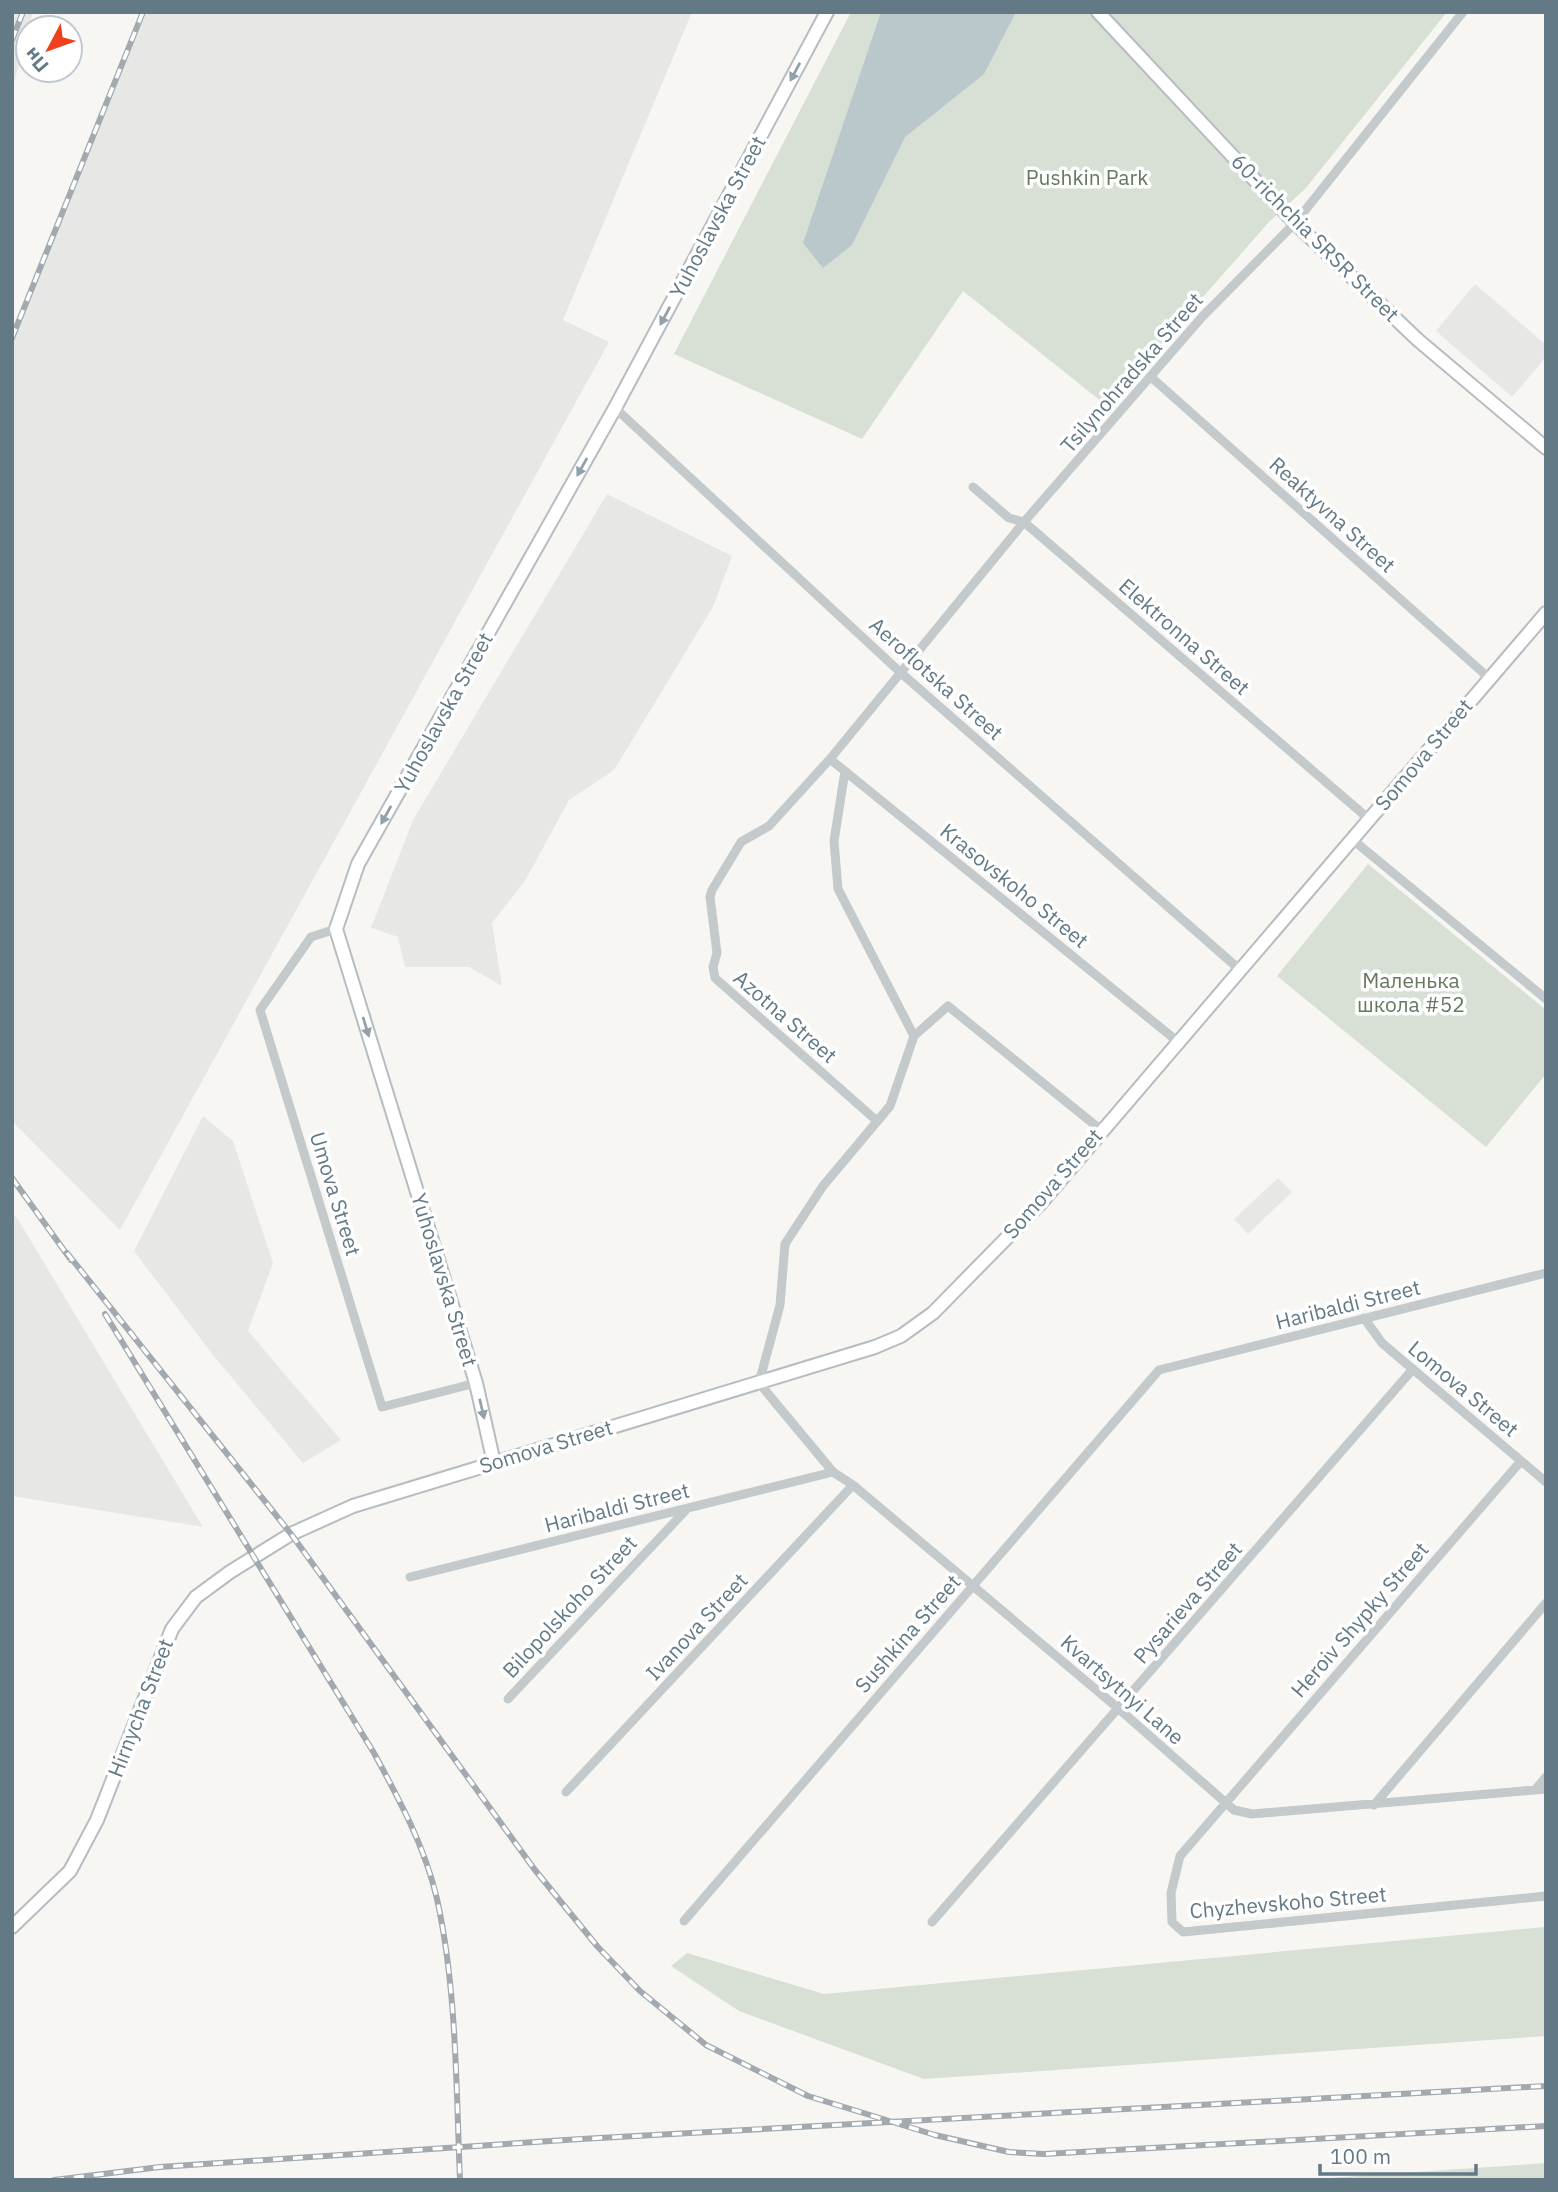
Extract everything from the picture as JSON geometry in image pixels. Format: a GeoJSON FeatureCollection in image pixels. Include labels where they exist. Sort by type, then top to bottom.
{"type":"FeatureCollection","features":[{"type":"Feature","properties":{"kind":"main road","name":"Yuhoslavska Street"},"geometry":{"type":"LineString","coordinates":[[494,1463],[476,1383],[336,929],[358,864],[615,408],[827,12]]}},
{"type":"Feature","properties":{"kind":"main road","name":"60-richchia SRSR Street"},"geometry":{"type":"LineString","coordinates":[[1098,12],[1295,223],[1418,340],[1546,448]]}},
{"type":"Feature","properties":{"kind":"main road","name":"Somova Street"},"geometry":{"type":"LineString","coordinates":[[387,1495],[875,1348],[901,1336],[933,1313],[1040,1204],[1546,613]]}},
{"type":"Feature","properties":{"kind":"main road","name":"Hirnycha Street"},"geometry":{"type":"LineString","coordinates":[[12,1927],[70,1871],[97,1820],[172,1629],[196,1597],[291,1534],[324,1517],[387,1495]]}},
{"type":"Feature","properties":{"kind":"street","name":"Tsilynohradska Street"},"geometry":{"type":"LineString","coordinates":[[830,759],[1024,522],[1202,317],[1295,223],[1463,12]]}},
{"type":"Feature","properties":{"kind":"street","name":"Reaktyvna Street"},"geometry":{"type":"LineString","coordinates":[[1152,377],[1489,678]]}},
{"type":"Feature","properties":{"kind":"street","name":"Aeroflotska Street"},"geometry":{"type":"LineString","coordinates":[[615,408],[900,672],[1240,969]]}},
{"type":"Feature","properties":{"kind":"street","name":"Elektronna Street"},"geometry":{"type":"LineString","coordinates":[[973,486],[1009,518],[1024,522],[1370,820]]}},
{"type":"Feature","properties":{"kind":"street","name":"Krasovskoho Street"},"geometry":{"type":"LineString","coordinates":[[830,759],[1177,1041]]}},
{"type":"Feature","properties":{"kind":"street","name":"Azotna Street"},"geometry":{"type":"LineString","coordinates":[[830,759],[766,829],[741,842],[712,890],[710,897],[717,953],[712,973],[877,1121]]}},
{"type":"Feature","properties":{"kind":"street"},"geometry":{"type":"LineString","coordinates":[[845,771],[834,841],[838,889],[914,1035]]}},
{"type":"Feature","properties":{"kind":"street"},"geometry":{"type":"LineString","coordinates":[[1353,840],[1546,999]]}},
{"type":"Feature","properties":{"kind":"street","name":"Umova Street"},"geometry":{"type":"LineString","coordinates":[[336,929],[312,937],[260,1010],[382,1407],[476,1383]]}},
{"type":"Feature","properties":{"kind":"street"},"geometry":{"type":"LineString","coordinates":[[759,1383],[780,1305],[785,1244],[822,1186],[890,1106],[914,1035],[948,1006],[1101,1130]]}},
{"type":"Feature","properties":{"kind":"street","name":"Haribaldi Street"},"geometry":{"type":"LineString","coordinates":[[1159,1370],[1546,1273]]}},
{"type":"Feature","properties":{"kind":"street","name":"Lomova Street"},"geometry":{"type":"LineString","coordinates":[[1364,1318],[1382,1343],[1546,1482]]}},
{"type":"Feature","properties":{"kind":"street","name":"Pysarieva Street"},"geometry":{"type":"LineString","coordinates":[[932,1922],[1413,1369]]}},
{"type":"Feature","properties":{"kind":"street","name":"Sushkina Street"},"geometry":{"type":"LineString","coordinates":[[684,1921],[1159,1370]]}},
{"type":"Feature","properties":{"kind":"street","name":"Kvartsytnyi Lane"},"geometry":{"type":"LineString","coordinates":[[759,1383],[833,1472],[853,1485],[1242,1814],[1546,1789]]}},
{"type":"Feature","properties":{"kind":"street","name":"Heroiv Shypky Street"},"geometry":{"type":"LineString","coordinates":[[1225,1801],[1521,1461]]}},
{"type":"Feature","properties":{"kind":"street","name":"Haribaldi Street"},"geometry":{"type":"LineString","coordinates":[[410,1577],[833,1472]]}},
{"type":"Feature","properties":{"kind":"street","name":"Ivanova Street"},"geometry":{"type":"LineString","coordinates":[[566,1793],[853,1485]]}},
{"type":"Feature","properties":{"kind":"street","name":"Bilopolskoho Street"},"geometry":{"type":"LineString","coordinates":[[508,1699],[686,1509]]}},
{"type":"Feature","properties":{"kind":"street"},"geometry":{"type":"LineString","coordinates":[[1374,1805],[1546,1603]]}},
{"type":"Feature","properties":{"kind":"street"},"geometry":{"type":"LineString","coordinates":[[1535,1790],[1546,1777]]}},
{"type":"Feature","properties":{"kind":"street","name":"Chyzhevskoho Street"},"geometry":{"type":"LineString","coordinates":[[1225,1801],[1180,1856],[1171,1893],[1172,1922],[1183,1932],[1546,1896]]}},
{"type":"Feature","properties":{"kind":"shaded area"},"geometry":{"type":"Polygon","coordinates":[[[12,12],[33,12],[14,14],[12,90],[12,12]]]}},
{"type":"Feature","properties":{"kind":"shaded area"},"geometry":{"type":"Polygon","coordinates":[[[146,12],[692,12],[563,320],[609,342],[120,1230],[12,1121],[12,339],[76,172],[146,12]]]}},
{"type":"Feature","properties":{"kind":"shaded area"},"geometry":{"type":"Polygon","coordinates":[[[881,12],[1016,12],[984,74],[905,137],[852,245],[823,268],[803,243],[881,12]]]}},
{"type":"Feature","properties":{"kind":"shaded area"},"geometry":{"type":"Polygon","coordinates":[[[1475,284],[1546,345],[1546,357],[1512,397],[1436,331],[1475,284]]]}},
{"type":"Feature","properties":{"kind":"shaded area"},"geometry":{"type":"Polygon","coordinates":[[[607,494],[732,556],[713,607],[614,770],[569,800],[525,881],[492,923],[502,986],[469,967],[405,967],[398,937],[371,928],[413,820],[607,494]]]}},
{"type":"Feature","properties":{"kind":"shaded area"},"geometry":{"type":"Polygon","coordinates":[[[203,1116],[233,1141],[273,1263],[248,1331],[341,1440],[303,1463],[213,1355],[134,1251],[203,1116]]]}},
{"type":"Feature","properties":{"kind":"shaded area"},"geometry":{"type":"Polygon","coordinates":[[[1278,1178],[1292,1192],[1248,1234],[1234,1219],[1278,1178]]]}},
{"type":"Feature","properties":{"kind":"shaded area"},"geometry":{"type":"Polygon","coordinates":[[[12,1214],[17,1218],[203,1527],[12,1496],[12,1214]]]}},
{"type":"Feature","properties":{"kind":"green space","name":"Pushkin Park"},"geometry":{"type":"Polygon","coordinates":[[[851,12],[1447,12],[1305,189],[1269,222],[1107,406],[963,291],[862,439],[674,354],[851,12]]]}},
{"type":"Feature","properties":{"kind":"green space","name":"Маленька школа #52"},"geometry":{"type":"Polygon","coordinates":[[[1368,864],[1546,1010],[1546,1074],[1486,1147],[1277,976],[1368,864]]]}},
{"type":"Feature","properties":{"kind":"green space"},"geometry":{"type":"Polygon","coordinates":[[[1546,1927],[1546,2036],[924,2079],[739,2011],[671,1966],[687,1953],[824,1994],[1546,1927]]]}},
{"type":"Feature","properties":{"kind":"green space"},"geometry":{"type":"Polygon","coordinates":[[[1546,2163],[1546,2180],[1300,2180],[1546,2163]]]}},
{"type":"Feature","properties":{"kind":"railway"},"geometry":{"type":"LineString","coordinates":[[12,40],[23,12]]}},
{"type":"Feature","properties":{"kind":"railway"},"geometry":{"type":"LineString","coordinates":[[12,338],[143,12]]}},
{"type":"Feature","properties":{"kind":"railway"},"geometry":{"type":"LineString","coordinates":[[12,1178],[71,1260]]}},
{"type":"Feature","properties":{"kind":"railway"},"geometry":{"type":"LineString","coordinates":[[67,1253],[291,1534],[535,1870],[597,1946],[640,1991],[706,2045],[808,2096],[935,2135],[1009,2152],[1044,2154],[1546,2126]]}},
{"type":"Feature","properties":{"kind":"railway"},"geometry":{"type":"LineString","coordinates":[[105,1314],[374,1753],[418,1842],[432,1880],[444,1933],[452,2003],[460,2180]]}},
{"type":"Feature","properties":{"kind":"railway"},"geometry":{"type":"LineString","coordinates":[[54,2180],[160,2167],[581,2139],[1546,2086]]}}]}
